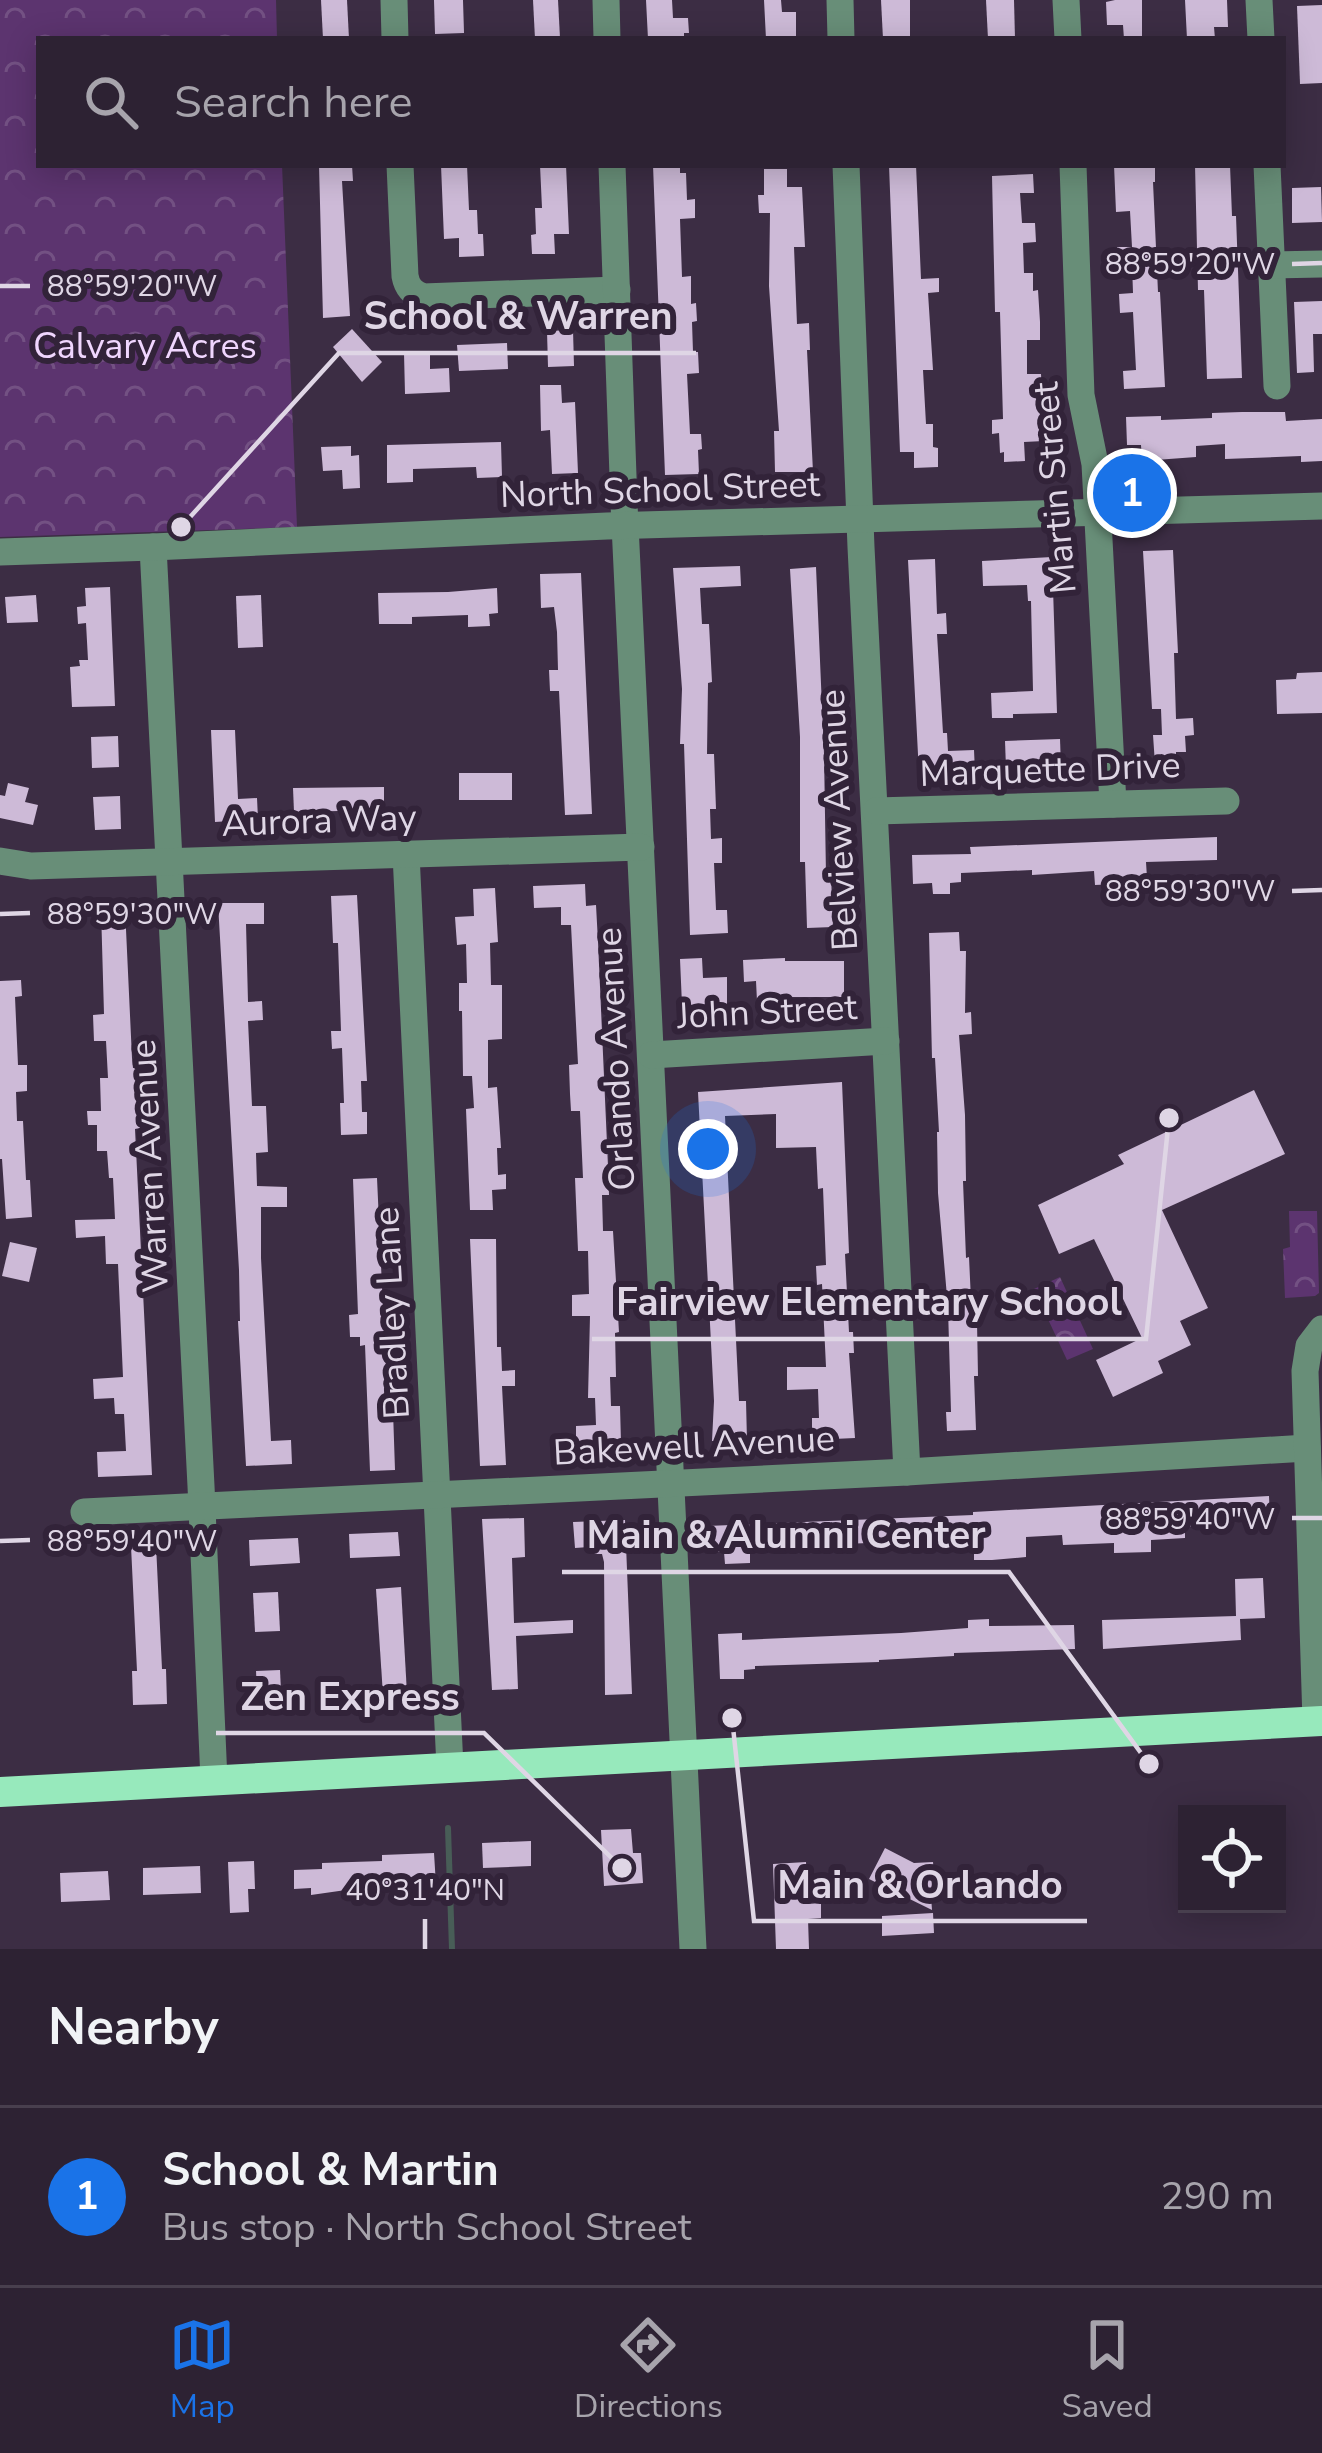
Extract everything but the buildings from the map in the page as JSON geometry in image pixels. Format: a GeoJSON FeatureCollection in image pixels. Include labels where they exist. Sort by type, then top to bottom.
{"type":"FeatureCollection","features":[{"type":"Feature","properties":{"kind":"main road"},"geometry":{"type":"LineString","coordinates":[[0,1792],[1319,1721]]}},
{"type":"Feature","properties":{"kind":"street"},"geometry":{"type":"LineString","coordinates":[[394,0],[395,36]]}},
{"type":"Feature","properties":{"kind":"street"},"geometry":{"type":"LineString","coordinates":[[606,0],[607,36]]}},
{"type":"Feature","properties":{"kind":"street"},"geometry":{"type":"LineString","coordinates":[[840,0],[842,36]]}},
{"type":"Feature","properties":{"kind":"street"},"geometry":{"type":"LineString","coordinates":[[1066,0],[1068,36]]}},
{"type":"Feature","properties":{"kind":"street"},"geometry":{"type":"LineString","coordinates":[[1259,0],[1261,36]]}},
{"type":"Feature","properties":{"kind":"street"},"geometry":{"type":"LineString","coordinates":[[400,168],[405,276],[410,290],[423,297],[617,290]]}},
{"type":"Feature","properties":{"kind":"street","name":"Orlando Avenue"},"geometry":{"type":"LineString","coordinates":[[612,168],[693,1949]]}},
{"type":"Feature","properties":{"kind":"street","name":"Belview Avenue"},"geometry":{"type":"LineString","coordinates":[[846,168],[907,1472]]}},
{"type":"Feature","properties":{"kind":"street","name":"Martin Street"},"geometry":{"type":"LineString","coordinates":[[1072,168],[1081,395],[1095,464],[1113,804]]}},
{"type":"Feature","properties":{"kind":"street"},"geometry":{"type":"LineString","coordinates":[[1267,168],[1277,386]]}},
{"type":"Feature","properties":{"kind":"street"},"geometry":{"type":"LineString","coordinates":[[1271,265],[1322,264]]}},
{"type":"Feature","properties":{"kind":"street","name":"North School Street"},"geometry":{"type":"LineString","coordinates":[[0,552],[626,526],[1322,506]]}},
{"type":"Feature","properties":{"kind":"street","name":"Warren Avenue"},"geometry":{"type":"LineString","coordinates":[[153,548],[214,1780]]}},
{"type":"Feature","properties":{"kind":"street","name":"Marquette Drive"},"geometry":{"type":"LineString","coordinates":[[876,811],[1226,802]]}},
{"type":"Feature","properties":{"kind":"street","name":"Aurora Way"},"geometry":{"type":"LineString","coordinates":[[0,861],[32,866],[641,847]]}},
{"type":"Feature","properties":{"kind":"street","name":"Bradley Lane"},"geometry":{"type":"LineString","coordinates":[[406,854],[450,1768]]}},
{"type":"Feature","properties":{"kind":"street","name":"John Street"},"geometry":{"type":"LineString","coordinates":[[651,1055],[886,1041]]}},
{"type":"Feature","properties":{"kind":"street"},"geometry":{"type":"LineString","coordinates":[[1319,1332],[1306,1359],[1319,1721]]}},
{"type":"Feature","properties":{"kind":"street","name":"Bakewell Avenue"},"geometry":{"type":"LineString","coordinates":[[84,1512],[1307,1448]]}},
{"type":"Feature","properties":{"kind":"green space","name":"Calvary Acres"},"geometry":{"type":"Polygon","coordinates":[[[0,0],[276,0],[277,36],[36,36],[36,168],[282,168],[297,527],[0,537],[0,0]]]}},
{"type":"Feature","properties":{"kind":"green space"},"geometry":{"type":"Polygon","coordinates":[[[1289,1211],[1317,1211],[1319,1293],[1315,1296],[1285,1298],[1283,1249],[1290,1247],[1289,1211]]]}},
{"type":"Feature","properties":{"kind":"green space"},"geometry":{"type":"Polygon","coordinates":[[[1060,1277],[1093,1349],[1067,1360],[1034,1289],[1060,1277]]]}},
{"type":"Feature","properties":{"kind":"waterway"},"geometry":{"type":"LineString","coordinates":[[448,1828],[452,1949]]}},
{"type":"Feature","properties":{"kind":"place","name":"School & Martin"},"geometry":{"type":"Point","coordinates":[1132,493]}},
{"type":"Feature","properties":{"kind":"place","name":"School & Warren"},"geometry":{"type":"Point","coordinates":[181,527]}},
{"type":"Feature","properties":{"kind":"place","name":"Fairview Elementary School"},"geometry":{"type":"Point","coordinates":[1169,1118]}},
{"type":"Feature","properties":{"kind":"place","name":"Main & Orlando"},"geometry":{"type":"Point","coordinates":[732,1718]}},
{"type":"Feature","properties":{"kind":"place","name":"Main & Alumni Center"},"geometry":{"type":"Point","coordinates":[1149,1764]}},
{"type":"Feature","properties":{"kind":"place","name":"Zen Express"},"geometry":{"type":"Point","coordinates":[622,1868]}}]}
